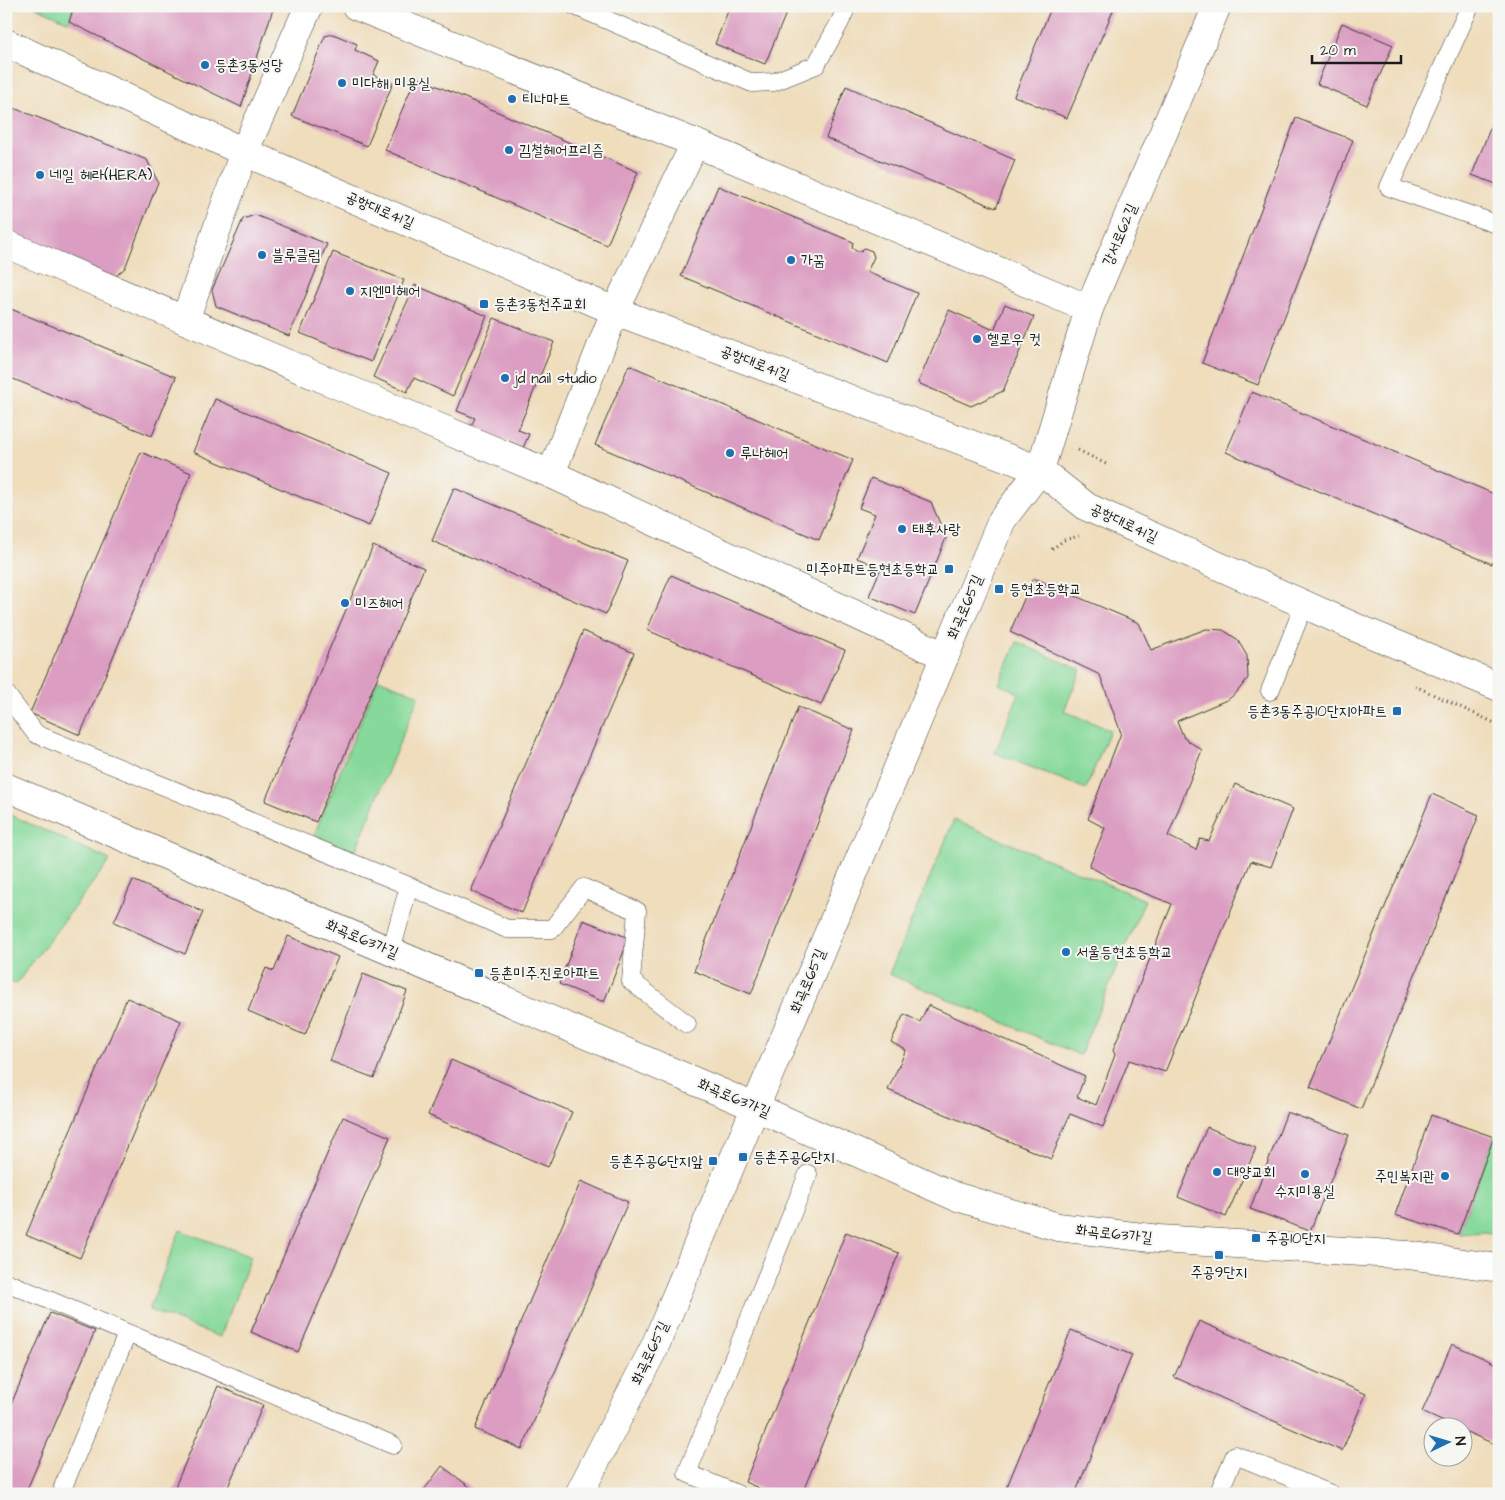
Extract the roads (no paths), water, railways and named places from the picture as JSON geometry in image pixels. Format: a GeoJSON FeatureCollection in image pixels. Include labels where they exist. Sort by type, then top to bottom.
{"type":"FeatureCollection","features":[{"type":"Feature","properties":{"kind":"street"},"geometry":{"type":"LineString","coordinates":[[185,320],[244,152],[309,6]]}},
{"type":"Feature","properties":{"kind":"street"},"geometry":{"type":"LineString","coordinates":[[356,6],[694,143],[1089,309]]}},
{"type":"Feature","properties":{"kind":"street","name":"강서로62길"},"geometry":{"type":"LineString","coordinates":[[1040,470],[1089,309],[1217,6]]}},
{"type":"Feature","properties":{"kind":"street","name":"공항대로41길"},"geometry":{"type":"LineString","coordinates":[[6,43],[244,152],[615,311],[1040,470],[1087,507],[1304,605],[1499,687]]}},
{"type":"Feature","properties":{"kind":"street"},"geometry":{"type":"LineString","coordinates":[[551,474],[615,311],[694,143]]}},
{"type":"Feature","properties":{"kind":"street"},"geometry":{"type":"LineString","coordinates":[[6,244],[551,474],[945,656]]}},
{"type":"Feature","properties":{"kind":"street","name":"화곡로65길"},"geometry":{"type":"LineString","coordinates":[[579,1494],[655,1346],[1002,520],[1040,470]]}},
{"type":"Feature","properties":{"kind":"street","name":"화곡로63가길"},"geometry":{"type":"LineString","coordinates":[[6,788],[755,1107],[954,1196],[1058,1228],[1159,1239],[1408,1255],[1499,1268]]}},
{"type":"Feature","properties":{"kind":"lane"},"geometry":{"type":"LineString","coordinates":[[575,6],[752,83],[774,82],[816,65],[847,6]]}},
{"type":"Feature","properties":{"kind":"lane"},"geometry":{"type":"LineString","coordinates":[[1470,6],[1388,187],[1499,225]]}},
{"type":"Feature","properties":{"kind":"lane"},"geometry":{"type":"LineString","coordinates":[[1270,691],[1304,605]]}},
{"type":"Feature","properties":{"kind":"lane"},"geometry":{"type":"LineString","coordinates":[[6,694],[36,734],[408,886],[507,929],[552,930],[584,888],[637,911],[631,981],[687,1024]]}},
{"type":"Feature","properties":{"kind":"lane"},"geometry":{"type":"LineString","coordinates":[[391,951],[408,886]]}},
{"type":"Feature","properties":{"kind":"lane"},"geometry":{"type":"LineString","coordinates":[[737,1494],[687,1473],[808,1174]]}},
{"type":"Feature","properties":{"kind":"lane"},"geometry":{"type":"LineString","coordinates":[[6,1282],[393,1445]]}},
{"type":"Feature","properties":{"kind":"lane"},"geometry":{"type":"LineString","coordinates":[[66,1494],[63,1487],[127,1334]]}},
{"type":"Feature","properties":{"kind":"lane"},"geometry":{"type":"LineString","coordinates":[[1218,1494],[1235,1455],[1332,1494]]}},
{"type":"Feature","properties":{"kind":"place","name":"등촌3동성당"},"geometry":{"type":"Point","coordinates":[205,65]}},
{"type":"Feature","properties":{"kind":"place","name":"미다해 미용실"},"geometry":{"type":"Point","coordinates":[342,83]}},
{"type":"Feature","properties":{"kind":"place","name":"티나마트"},"geometry":{"type":"Point","coordinates":[512,99]}},
{"type":"Feature","properties":{"kind":"place","name":"김철헤어프리즘"},"geometry":{"type":"Point","coordinates":[509,150]}},
{"type":"Feature","properties":{"kind":"place","name":"네일 헤라(HERA)"},"geometry":{"type":"Point","coordinates":[40,175]}},
{"type":"Feature","properties":{"kind":"place","name":"블루클럽"},"geometry":{"type":"Point","coordinates":[262,255]}},
{"type":"Feature","properties":{"kind":"place","name":"가꿈"},"geometry":{"type":"Point","coordinates":[791,260]}},
{"type":"Feature","properties":{"kind":"place","name":"지엔미헤어"},"geometry":{"type":"Point","coordinates":[350,291]}},
{"type":"Feature","properties":{"kind":"place","name":"등촌3동천주교회"},"geometry":{"type":"Point","coordinates":[484,304]}},
{"type":"Feature","properties":{"kind":"place","name":"헬로우 컷"},"geometry":{"type":"Point","coordinates":[977,339]}},
{"type":"Feature","properties":{"kind":"place","name":"jd nail studio"},"geometry":{"type":"Point","coordinates":[505,378]}},
{"type":"Feature","properties":{"kind":"place","name":"루나헤어"},"geometry":{"type":"Point","coordinates":[730,453]}},
{"type":"Feature","properties":{"kind":"place","name":"태후사랑"},"geometry":{"type":"Point","coordinates":[902,529]}},
{"type":"Feature","properties":{"kind":"place","name":"미주아파트등현초등학교"},"geometry":{"type":"Point","coordinates":[949,569]}},
{"type":"Feature","properties":{"kind":"place","name":"등현초등학교"},"geometry":{"type":"Point","coordinates":[999,589]}},
{"type":"Feature","properties":{"kind":"place","name":"미즈헤어"},"geometry":{"type":"Point","coordinates":[345,603]}},
{"type":"Feature","properties":{"kind":"place","name":"등촌3동주공10단지아파트"},"geometry":{"type":"Point","coordinates":[1397,711]}},
{"type":"Feature","properties":{"kind":"place","name":"서울등현초등학교"},"geometry":{"type":"Point","coordinates":[1066,952]}},
{"type":"Feature","properties":{"kind":"place","name":"등촌미주.진로아파트"},"geometry":{"type":"Point","coordinates":[479,973]}},
{"type":"Feature","properties":{"kind":"place","name":"등촌주공6단지"},"geometry":{"type":"Point","coordinates":[743,1157]}},
{"type":"Feature","properties":{"kind":"place","name":"등촌주공6단지앞"},"geometry":{"type":"Point","coordinates":[713,1161]}},
{"type":"Feature","properties":{"kind":"place","name":"대양교회"},"geometry":{"type":"Point","coordinates":[1217,1172]}},
{"type":"Feature","properties":{"kind":"place","name":"수지미용실"},"geometry":{"type":"Point","coordinates":[1305,1174]}},
{"type":"Feature","properties":{"kind":"place","name":"주민복지관"},"geometry":{"type":"Point","coordinates":[1445,1176]}},
{"type":"Feature","properties":{"kind":"place","name":"주공10단지"},"geometry":{"type":"Point","coordinates":[1256,1238]}},
{"type":"Feature","properties":{"kind":"place","name":"주공9단지"},"geometry":{"type":"Point","coordinates":[1219,1255]}}]}
